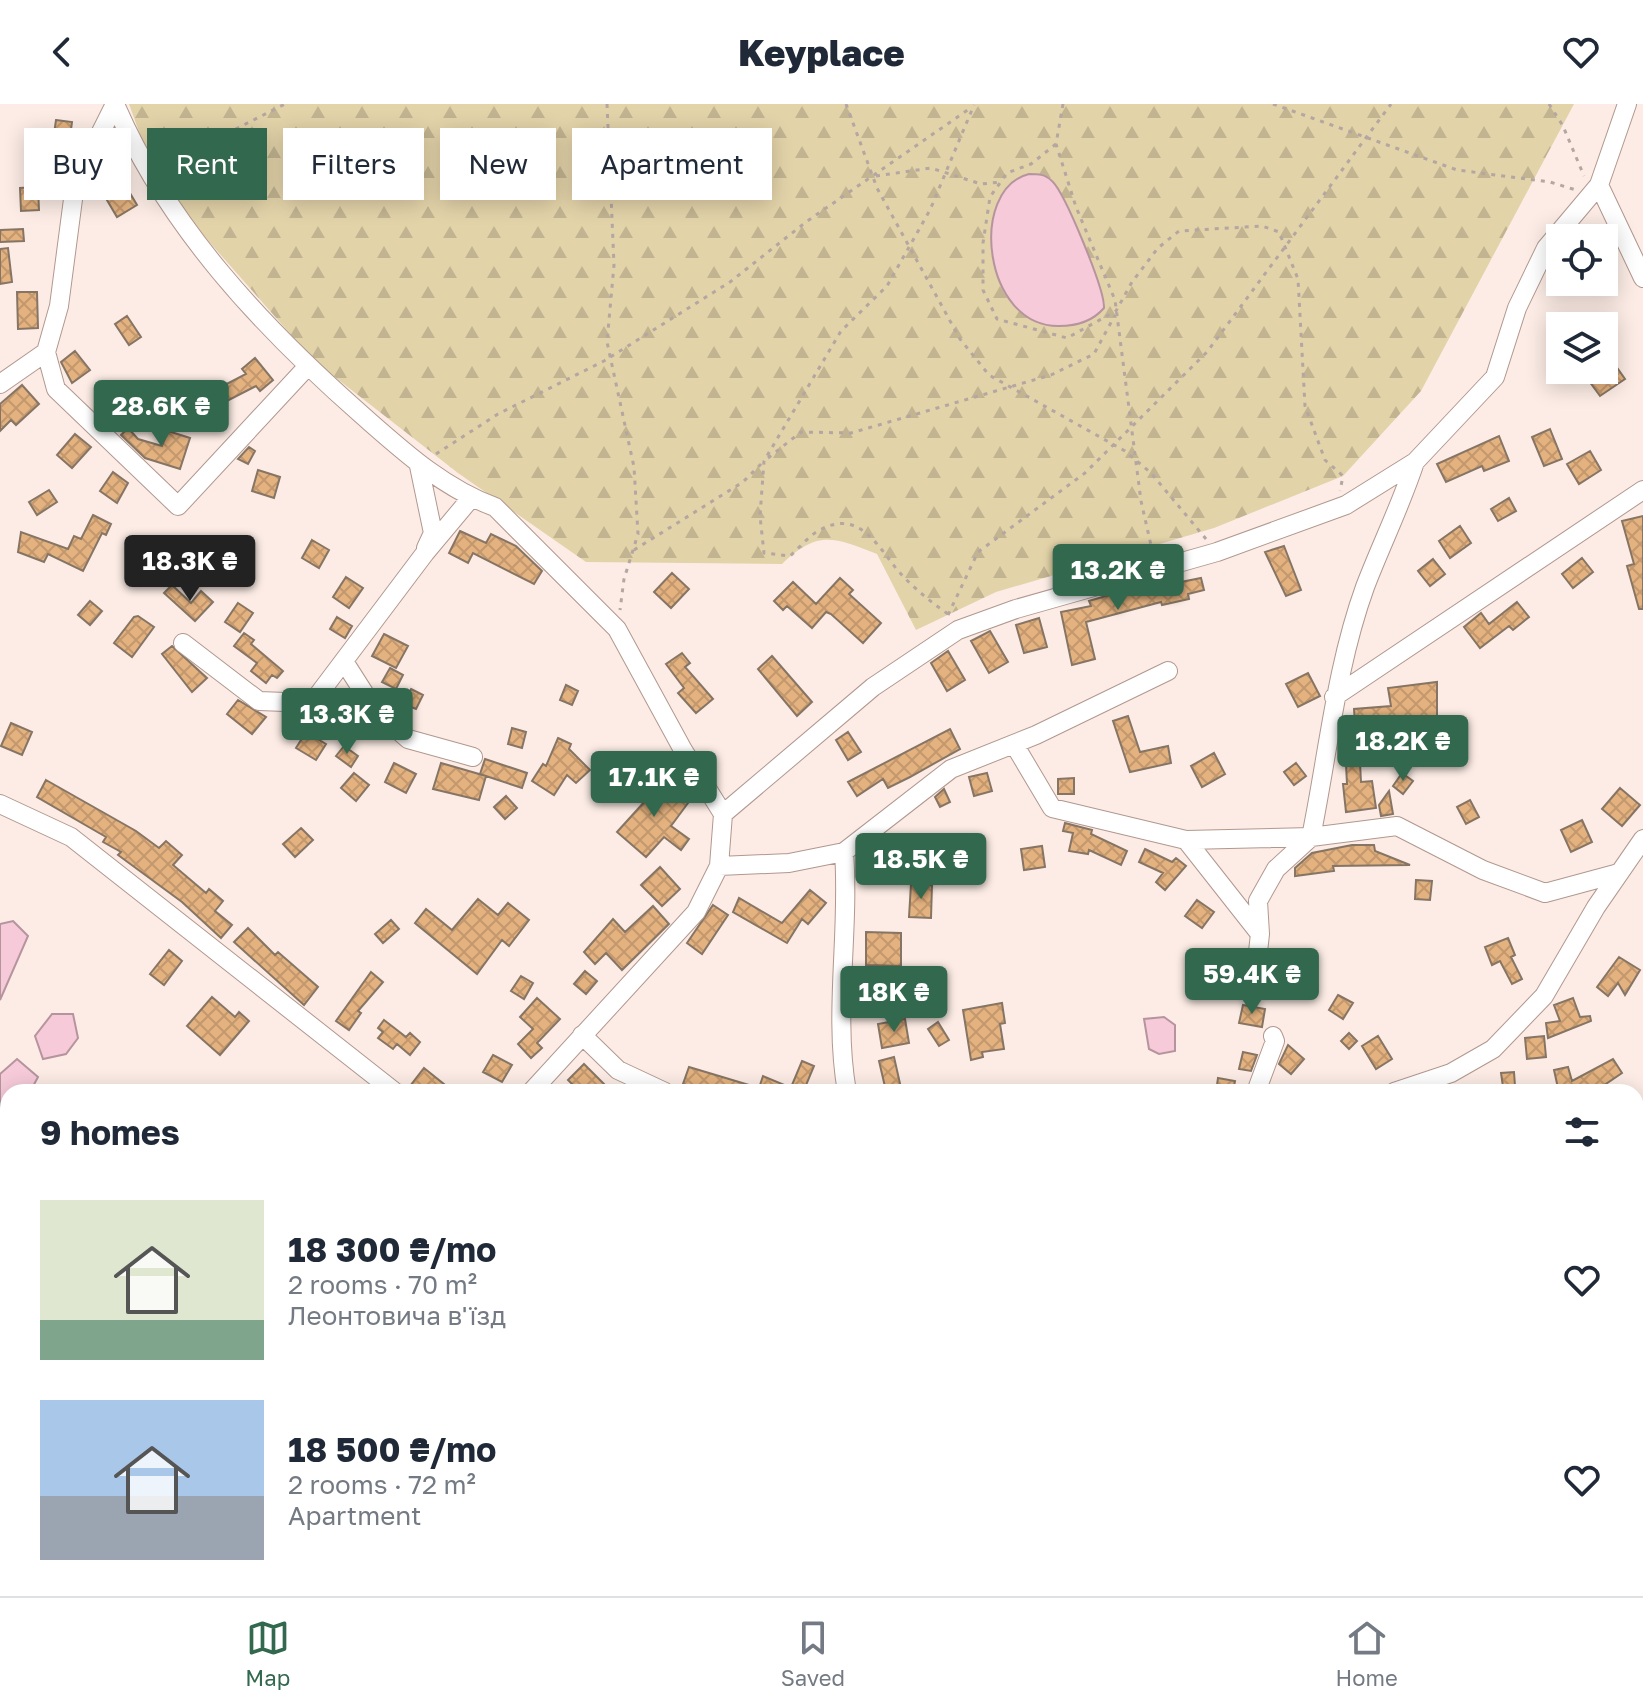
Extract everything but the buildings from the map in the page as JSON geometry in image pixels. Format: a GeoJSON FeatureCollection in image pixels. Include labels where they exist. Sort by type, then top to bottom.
{"type":"FeatureCollection","features":[{"type":"Feature","properties":{"kind":"street"},"geometry":{"type":"LineString","coordinates":[[103,128],[115,104],[127,128]]}},
{"type":"Feature","properties":{"kind":"street"},"geometry":{"type":"LineString","coordinates":[[723,814],[873,687],[958,630],[1016,609],[1217,552],[1346,505],[1415,462],[1495,377],[1517,308],[1546,248],[1595,190],[1627,104]]}},
{"type":"Feature","properties":{"kind":"street"},"geometry":{"type":"LineString","coordinates":[[131,137],[141,158],[234,290],[307,367],[419,466],[471,498],[495,507],[617,629],[683,750],[723,814],[719,866],[696,912],[538,1084]]}},
{"type":"Feature","properties":{"kind":"street"},"geometry":{"type":"LineString","coordinates":[[1595,190],[1643,278]]}},
{"type":"Feature","properties":{"kind":"street"},"geometry":{"type":"LineString","coordinates":[[73,200],[59,306],[46,352],[56,389],[178,506],[307,367]]}},
{"type":"Feature","properties":{"kind":"street"},"geometry":{"type":"LineString","coordinates":[[0,384],[46,352]]}},
{"type":"Feature","properties":{"kind":"street"},"geometry":{"type":"LineString","coordinates":[[1255,978],[1260,934],[1258,901],[1276,869],[1311,837],[1331,740],[1334,697],[1365,587],[1397,515],[1415,462]]}},
{"type":"Feature","properties":{"kind":"street"},"geometry":{"type":"LineString","coordinates":[[419,466],[433,533],[425,553]]}},
{"type":"Feature","properties":{"kind":"street"},"geometry":{"type":"LineString","coordinates":[[1334,697],[1643,490]]}},
{"type":"Feature","properties":{"kind":"street"},"geometry":{"type":"LineString","coordinates":[[183,643],[259,701],[312,703],[425,553],[471,498]]}},
{"type":"Feature","properties":{"kind":"street"},"geometry":{"type":"LineString","coordinates":[[345,663],[375,710],[408,739],[473,757]]}},
{"type":"Feature","properties":{"kind":"street"},"geometry":{"type":"LineString","coordinates":[[719,866],[789,863],[844,852],[951,769],[1014,744],[1168,671]]}},
{"type":"Feature","properties":{"kind":"street"},"geometry":{"type":"LineString","coordinates":[[1014,744],[1052,808],[1186,840],[1311,837],[1397,826],[1483,870],[1545,893],[1619,873]]}},
{"type":"Feature","properties":{"kind":"street"},"geometry":{"type":"LineString","coordinates":[[0,804],[71,837],[385,1084]]}},
{"type":"Feature","properties":{"kind":"street"},"geometry":{"type":"LineString","coordinates":[[1418,1084],[1451,1073],[1493,1049],[1544,996],[1643,839]]}},
{"type":"Feature","properties":{"kind":"street"},"geometry":{"type":"LineString","coordinates":[[1186,840],[1260,934]]}},
{"type":"Feature","properties":{"kind":"street"},"geometry":{"type":"LineString","coordinates":[[844,852],[848,905],[840,1050],[846,1084]]}},
{"type":"Feature","properties":{"kind":"street"},"geometry":{"type":"LineString","coordinates":[[582,1035],[618,1070],[648,1084]]}},
{"type":"Feature","properties":{"kind":"street"},"geometry":{"type":"LineString","coordinates":[[1259,1084],[1275,1041],[1273,1036]]}},
{"type":"Feature","properties":{"kind":"path"},"geometry":{"type":"LineString","coordinates":[[131,158],[216,139],[285,104]]}},
{"type":"Feature","properties":{"kind":"path"},"geometry":{"type":"LineString","coordinates":[[607,104],[614,265],[607,342],[634,467],[638,534],[624,579],[617,629]]}},
{"type":"Feature","properties":{"kind":"path"},"geometry":{"type":"LineString","coordinates":[[846,104],[873,177],[960,339],[989,375],[1113,445],[1151,473],[1217,552]]}},
{"type":"Feature","properties":{"kind":"path"},"geometry":{"type":"LineString","coordinates":[[419,466],[498,414],[610,357],[730,282],[806,222],[975,104]]}},
{"type":"Feature","properties":{"kind":"path"},"geometry":{"type":"LineString","coordinates":[[948,614],[926,599],[898,571],[874,536],[843,523],[819,531],[790,556],[764,553],[760,516],[764,461],[841,331],[887,286],[930,210],[975,104]]}},
{"type":"Feature","properties":{"kind":"path"},"geometry":{"type":"LineString","coordinates":[[1063,104],[1056,144],[1076,207],[1116,311],[1135,461],[1156,570]]}},
{"type":"Feature","properties":{"kind":"path"},"geometry":{"type":"LineString","coordinates":[[1273,104],[1457,170],[1595,190]]}},
{"type":"Feature","properties":{"kind":"path"},"geometry":{"type":"LineString","coordinates":[[940,626],[978,552],[1085,473],[1207,352],[1391,104]]}},
{"type":"Feature","properties":{"kind":"path"},"geometry":{"type":"LineString","coordinates":[[1549,104],[1595,190]]}},
{"type":"Feature","properties":{"kind":"path"},"geometry":{"type":"LineString","coordinates":[[1056,144],[1031,164],[1007,173],[990,197],[983,243],[983,290],[997,319],[1067,338],[1116,311]]}},
{"type":"Feature","properties":{"kind":"path"},"geometry":{"type":"LineString","coordinates":[[873,177],[931,168],[981,184],[1001,182]]}},
{"type":"Feature","properties":{"kind":"path"},"geometry":{"type":"LineString","coordinates":[[634,550],[743,482],[801,432],[851,433],[1051,375],[1094,354],[1132,282],[1158,248],[1179,231],[1262,226],[1279,232],[1298,279],[1305,406],[1325,460],[1343,476],[1340,491],[1346,505]]}},
{"type":"Feature","properties":{"kind":"green space"},"geometry":{"type":"Polygon","coordinates":[[[129,104],[1574,104],[1421,391],[1343,476],[1214,528],[996,592],[916,630],[877,554],[837,541],[816,541],[782,564],[586,562],[458,473],[313,360],[190,220],[177,200],[267,200],[267,128],[147,128],[147,153],[129,104]],[[1029,174],[1009,186],[992,223],[1077,325],[1101,312],[1105,304],[1081,235],[1064,198],[1056,184],[1041,175],[1029,174]]]}},
{"type":"Feature","properties":{"kind":"shaded area"},"geometry":{"type":"Polygon","coordinates":[[[1029,174],[1047,177],[1058,189],[1091,263],[1104,308],[1083,322],[1059,326],[1033,320],[1014,305],[1000,282],[993,256],[992,229],[997,204],[1010,185],[1029,174]]]}},
{"type":"Feature","properties":{"kind":"shaded area"},"geometry":{"type":"Polygon","coordinates":[[[13,921],[28,936],[0,1000],[0,924],[13,921]]]}},
{"type":"Feature","properties":{"kind":"shaded area"},"geometry":{"type":"Polygon","coordinates":[[[52,1014],[73,1014],[78,1038],[66,1054],[43,1059],[35,1036],[52,1014]]]}},
{"type":"Feature","properties":{"kind":"shaded area"},"geometry":{"type":"Polygon","coordinates":[[[1164,1017],[1175,1025],[1175,1051],[1159,1054],[1149,1049],[1144,1019],[1164,1017]]]}},
{"type":"Feature","properties":{"kind":"shaded area"},"geometry":{"type":"Polygon","coordinates":[[[17,1059],[38,1077],[34,1084],[0,1084],[0,1074],[17,1059]]]}}]}
